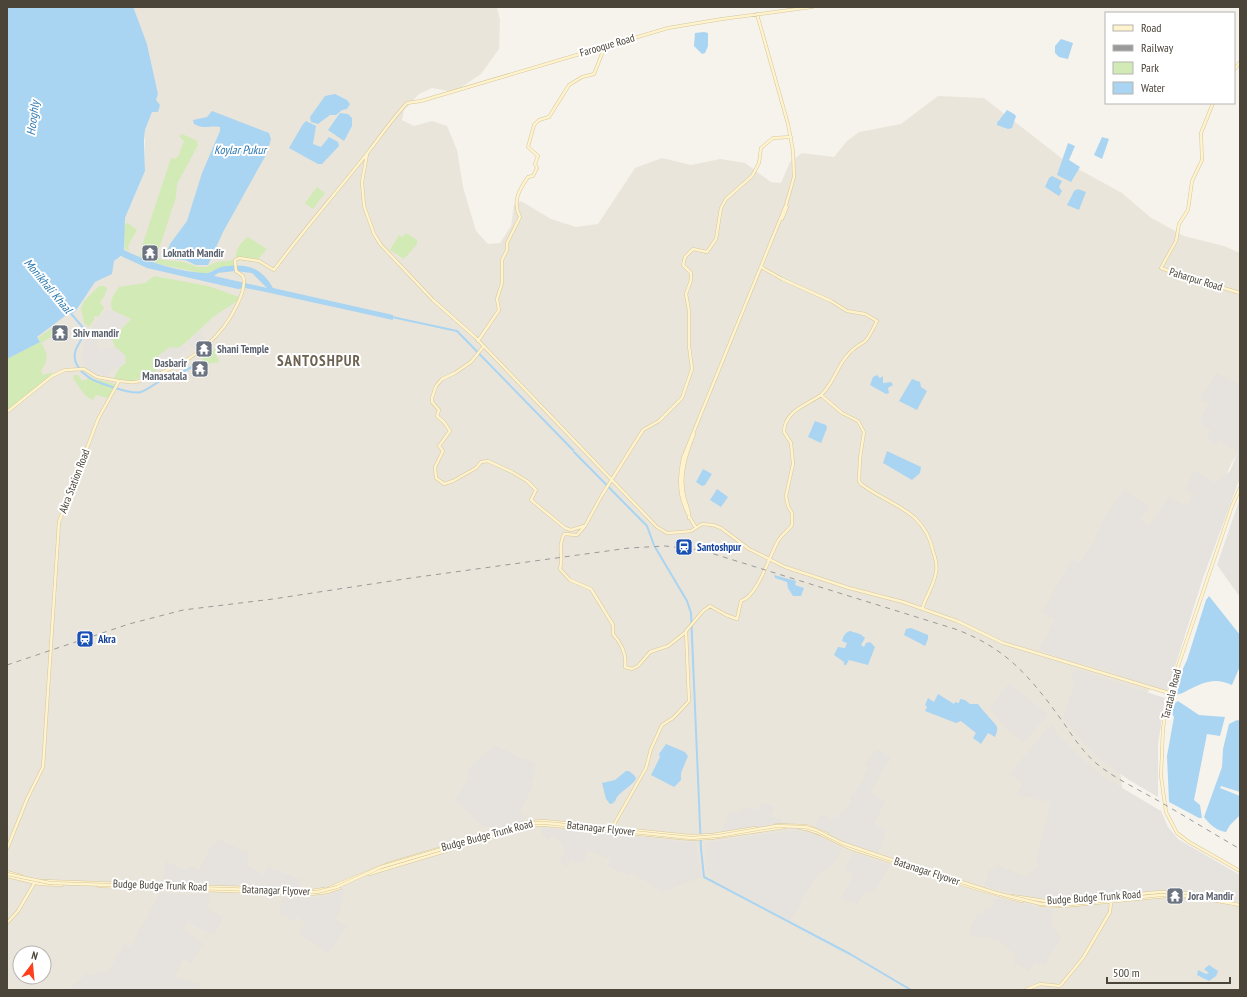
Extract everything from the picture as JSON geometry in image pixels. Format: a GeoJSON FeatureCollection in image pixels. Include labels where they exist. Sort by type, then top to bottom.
{"type":"FeatureCollection","features":[{"type":"Feature","properties":{"kind":"street","name":"Farooque Road"},"geometry":{"type":"LineString","coordinates":[[368,152],[389,123],[407,103],[421,101],[668,28],[812,7]]}},
{"type":"Feature","properties":{"kind":"street"},"geometry":{"type":"LineString","coordinates":[[758,14],[791,136],[794,164],[793,179],[786,205],[762,267]]}},
{"type":"Feature","properties":{"kind":"street"},"geometry":{"type":"LineString","coordinates":[[696,528],[687,515],[682,496],[680,470],[685,450],[762,267],[790,196],[795,178],[796,162],[792,137],[758,14]]}},
{"type":"Feature","properties":{"kind":"street"},"geometry":{"type":"LineString","coordinates":[[478,341],[499,309],[497,300],[502,283],[502,260],[507,250],[507,244],[520,217],[515,204],[518,192],[528,177],[533,176],[537,168],[535,164],[538,156],[528,147],[534,125],[539,120],[549,117],[570,85],[582,77],[594,74],[605,46]]}},
{"type":"Feature","properties":{"kind":"street","name":"Paharpur Road"},"geometry":{"type":"LineString","coordinates":[[1214,104],[1201,133],[1202,160],[1192,181],[1188,210],[1179,224],[1176,241],[1161,268],[1240,292]]}},
{"type":"Feature","properties":{"kind":"street"},"geometry":{"type":"LineString","coordinates":[[564,534],[577,535],[585,526],[607,486],[643,430],[659,421],[682,398],[692,369],[689,346],[689,311],[686,294],[691,280],[691,273],[683,265],[685,256],[693,249],[705,252],[712,245],[718,234],[721,208],[726,199],[752,176],[758,166],[760,150],[764,144],[773,138],[791,136]]}},
{"type":"Feature","properties":{"kind":"street"},"geometry":{"type":"LineString","coordinates":[[368,152],[362,186],[365,212],[375,236],[433,300],[478,341],[482,348],[611,481],[652,523],[664,532],[687,532],[706,524],[721,528],[743,545],[769,560],[785,567],[849,588],[902,602],[967,624],[1003,643],[1169,693]]}},
{"type":"Feature","properties":{"kind":"street"},"geometry":{"type":"LineString","coordinates":[[7,412],[52,376],[65,370],[82,369],[97,377],[136,382],[191,358],[214,340],[232,316],[241,299],[244,282],[243,276],[236,271],[235,262],[239,258],[260,261],[274,270],[368,152]]}},
{"type":"Feature","properties":{"kind":"street"},"geometry":{"type":"LineString","coordinates":[[566,529],[560,546],[563,562],[560,569],[570,580],[591,589],[604,608],[614,626],[613,634],[622,645],[626,666],[632,668],[638,666],[650,652],[668,646],[688,630],[703,611],[711,606],[726,615],[737,619],[740,602],[750,596],[778,541],[793,523],[786,496],[793,464],[791,443],[784,432],[785,424],[794,411],[821,394],[831,383],[846,357],[857,344],[865,341],[877,321],[865,314],[847,311],[831,301],[782,279],[762,267]]}},
{"type":"Feature","properties":{"kind":"street"},"geometry":{"type":"LineString","coordinates":[[482,348],[471,362],[455,373],[440,380],[434,388],[432,402],[439,410],[437,416],[444,422],[450,431],[439,446],[443,451],[435,467],[436,478],[442,483],[447,483],[466,475],[481,462],[491,462],[527,481],[536,490],[531,500],[566,529],[571,530],[585,526]]}},
{"type":"Feature","properties":{"kind":"street","name":"Akra Station Road"},"geometry":{"type":"LineString","coordinates":[[7,849],[27,799],[43,767],[59,519],[98,419],[119,381]]}},
{"type":"Feature","properties":{"kind":"street"},"geometry":{"type":"LineString","coordinates":[[821,394],[842,413],[858,421],[864,432],[860,458],[861,484],[898,504],[921,523],[928,534],[937,568],[933,586],[922,609]]}},
{"type":"Feature","properties":{"kind":"street","name":"Taratala Road"},"geometry":{"type":"LineString","coordinates":[[1240,488],[1232,506],[1169,693],[1163,728],[1161,754],[1162,785],[1168,816],[1173,827],[1184,839],[1240,871]]}},
{"type":"Feature","properties":{"kind":"street"},"geometry":{"type":"LineString","coordinates":[[612,830],[646,768],[651,749],[662,725],[673,718],[690,702],[688,630]]}},
{"type":"Feature","properties":{"kind":"street","name":"Budge Budge Trunk Road"},"geometry":{"type":"LineString","coordinates":[[7,874],[35,881],[316,891],[336,886],[388,863],[524,823],[544,821],[612,830],[697,838],[779,828],[805,828],[848,847],[1006,897],[1053,907],[1111,903],[1160,896],[1199,897]]}},
{"type":"Feature","properties":{"kind":"street","name":"Batanagar Flyover"},"geometry":{"type":"LineString","coordinates":[[7,874],[50,883],[317,892],[337,886],[381,867],[530,823],[551,823],[691,838],[789,826],[812,828],[838,842],[877,855],[996,893],[1041,904],[1069,905],[1161,895],[1199,897]]}},
{"type":"Feature","properties":{"kind":"street","name":"Budge Budge Trunk Road"},"geometry":{"type":"LineString","coordinates":[[703,838],[779,825],[807,826],[851,845],[1007,895],[1052,902],[1174,892],[1194,894],[1199,897]]}},
{"type":"Feature","properties":{"kind":"street"},"geometry":{"type":"LineString","coordinates":[[7,923],[18,911],[35,881]]}},
{"type":"Feature","properties":{"kind":"street"},"geometry":{"type":"LineString","coordinates":[[1199,897],[1240,905]]}},
{"type":"Feature","properties":{"kind":"street"},"geometry":{"type":"LineString","coordinates":[[1025,990],[1040,984],[1060,986],[1083,958],[1110,912],[1110,898]]}},
{"type":"Feature","properties":{"kind":"shaded area"},"geometry":{"type":"Polygon","coordinates":[[[133,7],[497,7],[500,20],[499,49],[481,74],[454,92],[432,88],[419,94],[404,110],[402,120],[414,126],[432,121],[447,126],[457,150],[463,187],[476,231],[488,244],[500,243],[511,226],[514,205],[521,201],[551,219],[576,227],[598,224],[635,168],[662,158],[691,165],[720,159],[745,163],[771,182],[781,183],[790,162],[802,153],[834,157],[847,141],[859,132],[901,124],[938,96],[984,98],[1069,164],[1122,193],[1150,217],[1184,236],[1224,246],[1240,253],[1240,450],[1232,462],[1214,503],[1161,677],[1144,696],[1120,768],[1123,795],[1191,881],[1240,903],[1240,990],[7,990],[7,359],[40,341],[36,337],[65,316],[75,312],[95,282],[111,274],[114,261],[122,256],[125,218],[145,171],[145,130],[152,112],[158,112],[156,100],[158,94],[147,44],[133,7]]]}},
{"type":"Feature","properties":{"kind":"shaded area"},"geometry":{"type":"Polygon","coordinates":[[[106,310],[113,311],[129,319],[112,339],[112,341],[99,339],[97,344],[99,350],[115,347],[125,355],[126,363],[110,371],[108,379],[101,378],[88,372],[82,358],[84,343],[89,331],[106,310]]]}},
{"type":"Feature","properties":{"kind":"shaded area"},"geometry":{"type":"Polygon","coordinates":[[[199,331],[203,334],[207,345],[197,351],[188,344],[188,340],[199,331]]]}},
{"type":"Feature","properties":{"kind":"shaded area"},"geometry":{"type":"Polygon","coordinates":[[[187,346],[188,348],[180,355],[182,363],[180,366],[155,376],[154,372],[158,369],[156,362],[159,355],[170,347],[187,346]]]}},
{"type":"Feature","properties":{"kind":"shaded area"},"geometry":{"type":"Polygon","coordinates":[[[1216,373],[1240,385],[1240,478],[1203,578],[1167,692],[1117,676],[1117,673],[1082,663],[1081,665],[1039,650],[1055,620],[1042,612],[1072,559],[1079,563],[1092,544],[1103,520],[1124,490],[1149,506],[1140,519],[1149,525],[1168,497],[1186,506],[1193,494],[1185,489],[1194,470],[1214,482],[1217,482],[1230,471],[1238,452],[1220,440],[1217,445],[1206,439],[1211,431],[1199,422],[1209,404],[1200,398],[1216,373]]]}},
{"type":"Feature","properties":{"kind":"shaded area"},"geometry":{"type":"Polygon","coordinates":[[[1240,498],[1240,597],[1217,565],[1240,498]]]}},
{"type":"Feature","properties":{"kind":"shaded area"},"geometry":{"type":"Polygon","coordinates":[[[1075,669],[1165,698],[1158,745],[1158,797],[1129,780],[1101,760],[1087,747],[1063,717],[1075,684],[1071,679],[1075,669]]]}},
{"type":"Feature","properties":{"kind":"shaded area"},"geometry":{"type":"Polygon","coordinates":[[[1009,683],[1048,714],[1024,742],[1006,729],[990,707],[1009,683]]]}},
{"type":"Feature","properties":{"kind":"shaded area"},"geometry":{"type":"Polygon","coordinates":[[[1052,723],[1057,734],[1087,763],[1107,779],[1161,811],[1168,827],[1178,839],[1240,875],[1240,902],[1186,892],[1165,890],[1081,899],[1042,900],[984,886],[989,871],[999,865],[1026,877],[1039,865],[1036,863],[1050,802],[1017,795],[1023,783],[1009,774],[1052,723]]]}},
{"type":"Feature","properties":{"kind":"shaded area"},"geometry":{"type":"Polygon","coordinates":[[[496,745],[521,759],[523,757],[536,764],[533,771],[536,773],[531,783],[533,785],[520,811],[526,817],[523,823],[497,830],[496,827],[482,826],[455,800],[469,777],[467,772],[476,761],[496,745]]]}},
{"type":"Feature","properties":{"kind":"shaded area"},"geometry":{"type":"Polygon","coordinates":[[[877,749],[891,757],[871,792],[885,801],[874,824],[887,831],[878,853],[833,838],[815,826],[818,817],[825,814],[829,819],[837,817],[852,801],[849,798],[865,778],[864,775],[869,768],[865,765],[877,749]]]}},
{"type":"Feature","properties":{"kind":"shaded area"},"geometry":{"type":"Polygon","coordinates":[[[761,802],[775,807],[771,816],[782,820],[781,824],[721,832],[729,812],[736,813],[748,807],[756,811],[761,802]]]}},
{"type":"Feature","properties":{"kind":"shaded area"},"geometry":{"type":"Polygon","coordinates":[[[542,827],[696,843],[701,877],[662,892],[632,872],[628,876],[608,866],[611,860],[588,850],[583,864],[571,860],[566,867],[559,860],[566,851],[558,838],[553,836],[547,840],[542,834],[542,827]]]}},
{"type":"Feature","properties":{"kind":"shaded area"},"geometry":{"type":"Polygon","coordinates":[[[796,831],[816,835],[842,849],[832,865],[815,877],[791,921],[711,878],[706,870],[705,843],[796,831]]]}},
{"type":"Feature","properties":{"kind":"shaded area"},"geometry":{"type":"Polygon","coordinates":[[[218,839],[249,853],[246,866],[253,868],[263,875],[268,867],[301,880],[299,890],[162,884],[166,861],[180,868],[184,869],[191,866],[199,871],[212,844],[215,845],[218,839]]]}},
{"type":"Feature","properties":{"kind":"shaded area"},"geometry":{"type":"Polygon","coordinates":[[[853,853],[890,865],[875,891],[864,893],[857,904],[841,898],[854,874],[845,870],[853,853]]]}},
{"type":"Feature","properties":{"kind":"shaded area"},"geometry":{"type":"Polygon","coordinates":[[[345,888],[341,908],[335,920],[347,926],[329,954],[299,934],[305,924],[297,917],[293,922],[283,914],[279,916],[282,897],[311,898],[327,896],[345,888]]]}},
{"type":"Feature","properties":{"kind":"shaded area"},"geometry":{"type":"Polygon","coordinates":[[[160,893],[211,894],[207,909],[223,917],[214,935],[188,923],[183,930],[204,944],[191,963],[183,959],[175,977],[200,984],[198,990],[70,990],[74,983],[77,983],[87,972],[94,975],[98,971],[106,974],[125,944],[130,947],[160,893]]]}},
{"type":"Feature","properties":{"kind":"shaded area"},"geometry":{"type":"Polygon","coordinates":[[[996,898],[1053,910],[1051,925],[1061,938],[1045,965],[1035,962],[1029,971],[1014,963],[1016,959],[1013,956],[1013,953],[998,940],[970,935],[971,926],[979,913],[983,914],[986,908],[992,909],[996,898]]]}},
{"type":"Feature","properties":{"kind":"green space"},"geometry":{"type":"Polygon","coordinates":[[[182,134],[196,140],[198,145],[177,184],[176,197],[157,255],[141,249],[171,158],[174,159],[178,157],[184,141],[179,136],[182,134]]]}},
{"type":"Feature","properties":{"kind":"green space"},"geometry":{"type":"Polygon","coordinates":[[[317,187],[325,193],[313,209],[305,203],[317,187]]]}},
{"type":"Feature","properties":{"kind":"green space"},"geometry":{"type":"Polygon","coordinates":[[[128,223],[137,230],[128,246],[129,251],[125,249],[124,224],[128,223]]]}},
{"type":"Feature","properties":{"kind":"green space"},"geometry":{"type":"Polygon","coordinates":[[[406,233],[417,240],[417,244],[404,259],[390,250],[399,235],[402,237],[406,233]]]}},
{"type":"Feature","properties":{"kind":"green space"},"geometry":{"type":"Polygon","coordinates":[[[248,237],[267,249],[256,262],[236,260],[236,253],[239,247],[248,237]]]}},
{"type":"Feature","properties":{"kind":"green space"},"geometry":{"type":"Polygon","coordinates":[[[142,251],[163,260],[184,262],[198,267],[206,267],[217,262],[233,260],[234,266],[219,268],[205,274],[163,265],[139,257],[142,251]]]}},
{"type":"Feature","properties":{"kind":"green space"},"geometry":{"type":"Polygon","coordinates":[[[154,276],[208,286],[239,297],[237,301],[213,317],[184,344],[178,348],[170,347],[159,355],[156,362],[158,369],[153,373],[145,374],[138,379],[130,381],[118,380],[114,378],[120,367],[126,363],[125,355],[115,347],[112,339],[131,319],[112,310],[112,298],[119,287],[145,283],[154,276]]]}},
{"type":"Feature","properties":{"kind":"green space"},"geometry":{"type":"Polygon","coordinates":[[[99,286],[105,286],[107,289],[100,302],[104,308],[98,317],[94,316],[94,320],[89,327],[84,323],[81,309],[84,301],[99,286]]]}},
{"type":"Feature","properties":{"kind":"green space"},"geometry":{"type":"Polygon","coordinates":[[[57,324],[62,330],[41,343],[47,357],[41,371],[43,375],[52,372],[49,378],[39,389],[7,412],[7,359],[40,342],[38,338],[57,324]]]}},
{"type":"Feature","properties":{"kind":"green space"},"geometry":{"type":"Polygon","coordinates":[[[217,347],[219,351],[216,356],[220,362],[198,365],[203,358],[217,347]]]}},
{"type":"Feature","properties":{"kind":"green space"},"geometry":{"type":"Polygon","coordinates":[[[74,375],[78,375],[82,381],[90,378],[115,384],[114,389],[108,398],[96,395],[93,400],[86,396],[75,382],[73,379],[74,375]]]}},
{"type":"Feature","properties":{"kind":"water","name":"Hooghly"},"geometry":{"type":"Polygon","coordinates":[[[7,7],[133,7],[134,9],[147,44],[158,94],[156,100],[160,105],[158,112],[152,112],[145,130],[145,171],[125,218],[124,250],[162,265],[184,271],[206,273],[221,267],[245,266],[258,271],[273,288],[393,315],[393,320],[261,291],[245,288],[238,289],[147,268],[121,256],[114,261],[112,274],[95,282],[75,312],[65,316],[37,337],[40,342],[7,359],[7,7]],[[235,271],[218,273],[214,276],[267,288],[252,273],[235,271]]]}},
{"type":"Feature","properties":{"kind":"water"},"geometry":{"type":"Polygon","coordinates":[[[695,33],[708,33],[708,46],[705,53],[702,54],[694,46],[695,33]]]}},
{"type":"Feature","properties":{"kind":"water"},"geometry":{"type":"Polygon","coordinates":[[[1061,39],[1073,43],[1068,59],[1059,57],[1055,53],[1055,46],[1061,39]]]}},
{"type":"Feature","properties":{"kind":"water"},"geometry":{"type":"Polygon","coordinates":[[[335,94],[347,100],[350,104],[347,109],[342,110],[336,115],[330,115],[318,124],[311,122],[310,117],[325,96],[335,94]]]}},
{"type":"Feature","properties":{"kind":"water"},"geometry":{"type":"Polygon","coordinates":[[[1007,110],[1016,116],[1012,128],[1008,129],[997,125],[1007,110]]]}},
{"type":"Feature","properties":{"kind":"water","name":"Koylar Pukur"},"geometry":{"type":"Polygon","coordinates":[[[212,111],[269,133],[271,139],[267,153],[223,232],[208,265],[196,265],[185,260],[164,258],[170,244],[187,221],[202,173],[220,131],[220,127],[201,127],[194,124],[193,120],[207,117],[212,111]]]}},
{"type":"Feature","properties":{"kind":"water"},"geometry":{"type":"Polygon","coordinates":[[[340,113],[348,114],[352,118],[352,126],[344,141],[328,130],[340,113]]]}},
{"type":"Feature","properties":{"kind":"water"},"geometry":{"type":"Polygon","coordinates":[[[306,121],[316,126],[313,144],[321,147],[329,137],[338,142],[339,146],[322,164],[318,164],[289,148],[306,121]]]}},
{"type":"Feature","properties":{"kind":"water"},"geometry":{"type":"Polygon","coordinates":[[[1102,137],[1109,139],[1102,159],[1094,155],[1102,137]]]}},
{"type":"Feature","properties":{"kind":"water"},"geometry":{"type":"Polygon","coordinates":[[[1068,143],[1075,146],[1069,160],[1080,167],[1071,182],[1057,175],[1068,143]]]}},
{"type":"Feature","properties":{"kind":"water"},"geometry":{"type":"Polygon","coordinates":[[[1052,176],[1062,181],[1059,187],[1062,191],[1059,196],[1045,187],[1049,178],[1052,176]]]}},
{"type":"Feature","properties":{"kind":"water"},"geometry":{"type":"Polygon","coordinates":[[[1078,189],[1086,192],[1079,210],[1067,205],[1074,191],[1078,189]]]}},
{"type":"Feature","properties":{"kind":"water"},"geometry":{"type":"Polygon","coordinates":[[[877,375],[880,378],[883,376],[883,383],[891,382],[893,385],[888,388],[889,393],[886,394],[870,385],[873,377],[877,375]]]}},
{"type":"Feature","properties":{"kind":"water"},"geometry":{"type":"Polygon","coordinates":[[[912,379],[920,382],[921,387],[927,391],[917,410],[899,401],[912,379]]]}},
{"type":"Feature","properties":{"kind":"water"},"geometry":{"type":"Polygon","coordinates":[[[815,421],[826,425],[827,428],[821,443],[808,437],[815,421]]]}},
{"type":"Feature","properties":{"kind":"water"},"geometry":{"type":"Polygon","coordinates":[[[887,451],[921,467],[920,473],[912,480],[883,463],[887,451]]]}},
{"type":"Feature","properties":{"kind":"water"},"geometry":{"type":"Polygon","coordinates":[[[703,469],[712,474],[705,485],[702,486],[696,482],[703,469]]]}},
{"type":"Feature","properties":{"kind":"water"},"geometry":{"type":"Polygon","coordinates":[[[717,489],[728,497],[721,507],[710,500],[717,489]]]}},
{"type":"Feature","properties":{"kind":"water"},"geometry":{"type":"Polygon","coordinates":[[[774,575],[796,581],[795,585],[804,588],[801,596],[793,596],[788,588],[787,582],[775,578],[774,575]]]}},
{"type":"Feature","properties":{"kind":"water"},"geometry":{"type":"Polygon","coordinates":[[[1209,596],[1240,635],[1240,666],[1232,685],[1215,681],[1199,685],[1181,694],[1176,694],[1180,675],[1187,660],[1206,600],[1209,596]]]}},
{"type":"Feature","properties":{"kind":"water"},"geometry":{"type":"Polygon","coordinates":[[[911,628],[928,635],[925,646],[904,635],[906,629],[911,628]]]}},
{"type":"Feature","properties":{"kind":"water"},"geometry":{"type":"Polygon","coordinates":[[[850,631],[860,634],[865,638],[861,645],[864,647],[866,643],[870,642],[875,647],[868,665],[849,660],[846,665],[844,665],[844,662],[834,655],[838,647],[845,648],[847,643],[842,641],[842,639],[846,633],[850,631]]]}},
{"type":"Feature","properties":{"kind":"water"},"geometry":{"type":"Polygon","coordinates":[[[938,694],[954,704],[955,702],[959,703],[960,699],[965,700],[970,704],[978,704],[997,727],[995,737],[988,733],[981,744],[973,738],[976,733],[961,721],[956,723],[925,711],[927,707],[925,705],[928,698],[934,702],[938,694]]]}},
{"type":"Feature","properties":{"kind":"water"},"geometry":{"type":"Polygon","coordinates":[[[1178,701],[1199,715],[1225,717],[1220,736],[1207,734],[1194,800],[1200,805],[1202,818],[1199,818],[1169,802],[1167,756],[1174,717],[1171,712],[1175,703],[1178,701]]]}},
{"type":"Feature","properties":{"kind":"water"},"geometry":{"type":"Polygon","coordinates":[[[1237,720],[1240,721],[1240,792],[1221,786],[1220,788],[1240,796],[1240,815],[1230,825],[1226,832],[1214,827],[1204,817],[1222,767],[1223,749],[1229,724],[1237,720]]]}},
{"type":"Feature","properties":{"kind":"water"},"geometry":{"type":"Polygon","coordinates":[[[666,744],[685,752],[688,756],[681,773],[681,780],[674,787],[651,775],[660,757],[659,754],[666,744]]]}},
{"type":"Feature","properties":{"kind":"water"},"geometry":{"type":"Polygon","coordinates":[[[626,771],[629,771],[635,776],[636,779],[619,795],[615,801],[616,802],[613,801],[614,803],[610,804],[606,799],[602,783],[615,780],[626,771]]]}},
{"type":"Feature","properties":{"kind":"water"},"geometry":{"type":"Polygon","coordinates":[[[1209,965],[1218,971],[1216,976],[1209,981],[1197,975],[1198,970],[1206,974],[1209,973],[1204,969],[1209,965]]]}},
{"type":"Feature","properties":{"kind":"waterway","name":"Monikhali Khaal"},"geometry":{"type":"LineString","coordinates":[[69,311],[84,329],[83,337],[75,352],[76,363],[80,370],[90,378],[104,384],[130,392],[141,392],[165,378],[191,368],[198,362]]}},
{"type":"Feature","properties":{"kind":"waterway"},"geometry":{"type":"LineString","coordinates":[[392,317],[457,331],[573,450]]}},
{"type":"Feature","properties":{"kind":"waterway"},"geometry":{"type":"LineString","coordinates":[[574,452],[647,526],[654,545]]}},
{"type":"Feature","properties":{"kind":"waterway"},"geometry":{"type":"LineString","coordinates":[[655,547],[687,601],[691,613],[701,849],[704,877],[850,954],[911,990]]}},
{"type":"Feature","properties":{"kind":"railway"},"geometry":{"type":"LineString","coordinates":[[7,665],[129,624],[183,610],[273,599],[411,578],[629,548],[665,546],[701,550],[955,629],[989,645],[1004,655],[1028,678],[1051,706],[1078,744],[1097,764],[1121,780],[1240,849]]}},
{"type":"Feature","properties":{"kind":"place","name":"Loknath Mandir"},"geometry":{"type":"Point","coordinates":[150,253]}},
{"type":"Feature","properties":{"kind":"place","name":"Shiv mandir"},"geometry":{"type":"Point","coordinates":[60,333]}},
{"type":"Feature","properties":{"kind":"place","name":"Shani Temple"},"geometry":{"type":"Point","coordinates":[204,349]}},
{"type":"Feature","properties":{"kind":"place","name":"Dasbarir Manasatala"},"geometry":{"type":"Point","coordinates":[200,369]}},
{"type":"Feature","properties":{"kind":"place","name":"Santoshpur"},"geometry":{"type":"Point","coordinates":[684,547]}},
{"type":"Feature","properties":{"kind":"place","name":"Akra"},"geometry":{"type":"Point","coordinates":[85,639]}},
{"type":"Feature","properties":{"kind":"place","name":"Jora Mandir"},"geometry":{"type":"Point","coordinates":[1175,896]}},
{"type":"Feature","properties":{"kind":"district","name":"SANTOSHPUR"},"geometry":{"type":"Point","coordinates":[319,361]}}]}
